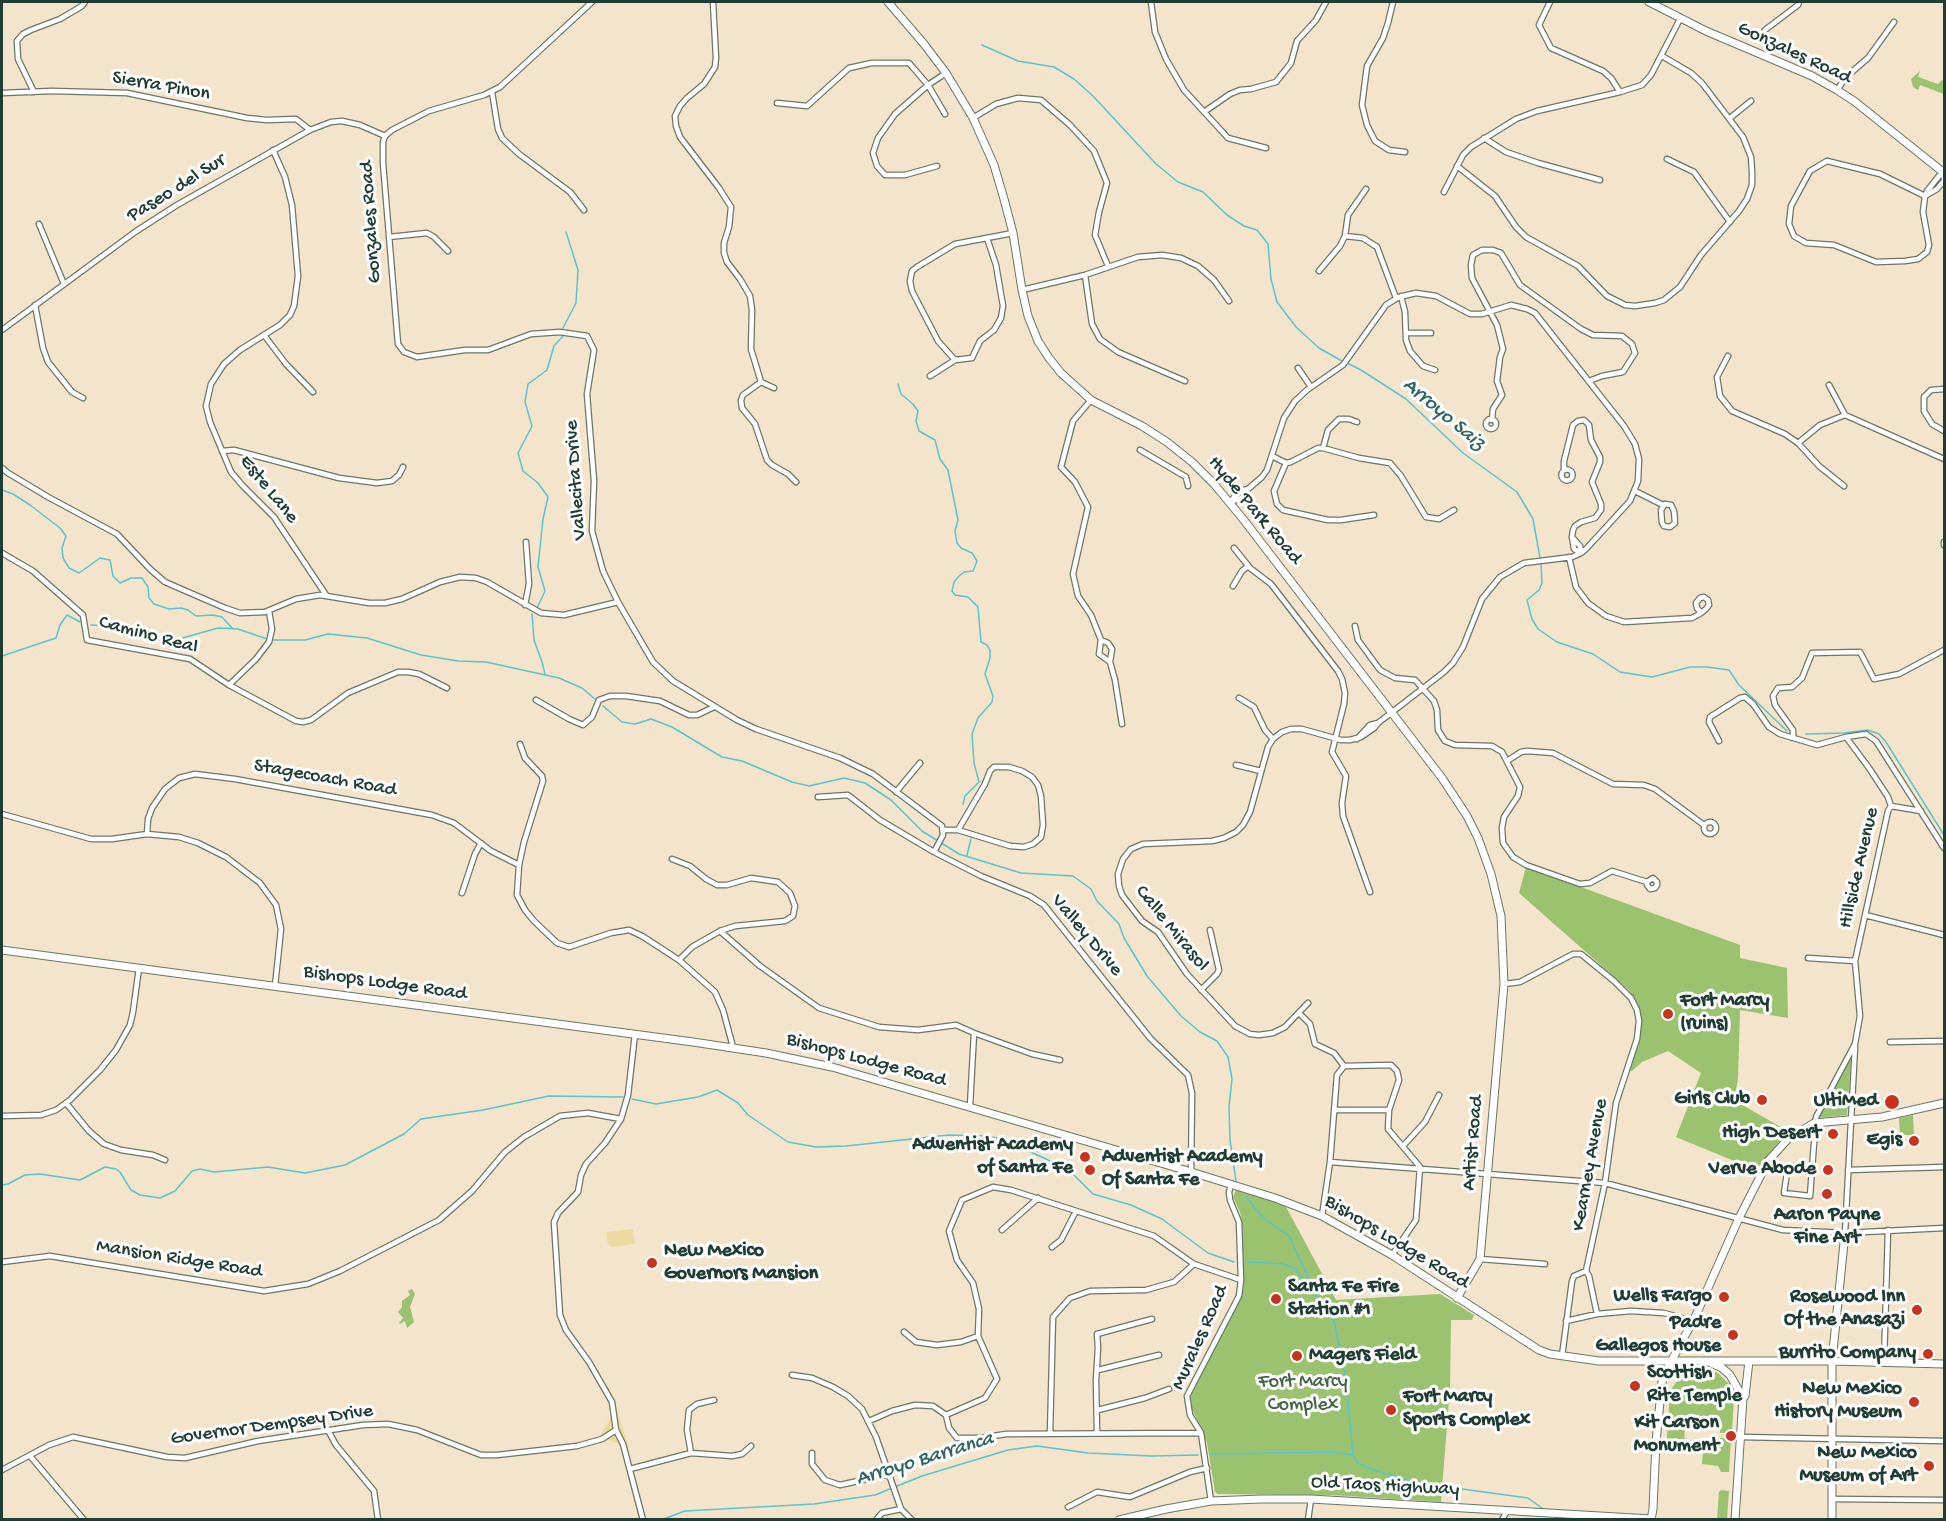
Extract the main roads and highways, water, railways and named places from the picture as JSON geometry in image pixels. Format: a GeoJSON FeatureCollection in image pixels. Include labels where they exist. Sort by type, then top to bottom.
{"type":"FeatureCollection","features":[{"type":"Feature","properties":{"kind":"waterway","name":"Arroyo Saiz"},"geometry":{"type":"LineString","coordinates":[[982,45],[1018,61],[1054,67],[1074,79],[1093,96],[1156,164],[1178,182],[1203,192],[1227,215],[1244,226],[1257,230],[1268,244],[1271,279],[1277,302],[1296,327],[1319,348],[1342,361]]}},
{"type":"Feature","properties":{"kind":"waterway"},"geometry":{"type":"LineString","coordinates":[[563,328],[576,303],[578,270],[566,232]]}},
{"type":"Feature","properties":{"kind":"waterway"},"geometry":{"type":"LineString","coordinates":[[537,608],[545,591],[538,567],[543,519],[548,497],[538,483],[523,471],[518,453],[532,426],[525,402],[528,384],[547,370],[554,346],[563,336]]}},
{"type":"Feature","properties":{"kind":"waterway","name":"Arroyo Saiz"},"geometry":{"type":"LineString","coordinates":[[1347,363],[1406,399],[1463,453],[1517,492],[1533,519],[1540,558]]}},
{"type":"Feature","properties":{"kind":"waterway"},"geometry":{"type":"LineString","coordinates":[[898,384],[901,394],[918,411],[916,421],[919,431],[935,440],[940,459],[948,470],[958,520],[955,531],[957,543],[961,548],[972,553],[977,561],[973,571],[964,572],[958,577],[952,591],[955,595],[968,597],[978,607],[981,642],[990,650],[985,674],[993,696],[992,702],[978,718],[972,734],[974,763],[979,782],[965,796],[963,804]]}},
{"type":"Feature","properties":{"kind":"waterway"},"geometry":{"type":"LineString","coordinates":[[2,490],[30,505],[60,528],[66,536],[62,548],[63,558],[69,568],[79,573],[100,558],[110,560],[113,576],[120,583],[131,578],[142,578],[148,587],[149,598],[154,604],[169,609],[181,608],[196,616],[222,617],[232,628]]}},
{"type":"Feature","properties":{"kind":"waterway","name":"Arroyo Saiz"},"geometry":{"type":"LineString","coordinates":[[1541,563],[1542,583],[1539,590],[1527,600],[1532,619],[1538,629],[1557,642],[1593,654],[1620,672],[1652,677],[1690,667],[1729,670],[1739,685],[1787,731]]}},
{"type":"Feature","properties":{"kind":"waterway"},"geometry":{"type":"LineString","coordinates":[[532,614],[534,640],[545,674]]}},
{"type":"Feature","properties":{"kind":"waterway"},"geometry":{"type":"LineString","coordinates":[[2,656],[56,638],[60,625],[67,615],[80,622]]}},
{"type":"Feature","properties":{"kind":"waterway"},"geometry":{"type":"LineString","coordinates":[[91,625],[114,626],[147,639],[172,641],[218,628],[238,629],[267,639]]}},
{"type":"Feature","properties":{"kind":"waterway"},"geometry":{"type":"LineString","coordinates":[[272,640],[305,640],[328,634],[367,638],[421,655],[458,661],[486,662],[559,678],[582,688],[595,699]]}},
{"type":"Feature","properties":{"kind":"waterway"},"geometry":{"type":"LineString","coordinates":[[603,706],[622,722],[635,724],[651,719],[672,727],[722,757],[742,761],[792,782],[809,786],[844,778],[865,783],[891,800],[922,831],[959,854],[1021,873],[1073,876],[1091,889],[1097,901],[1119,924],[1124,938],[1147,976],[1181,1016],[1200,1032],[1217,1041],[1228,1057],[1232,1079],[1229,1107],[1230,1140],[1236,1181]]}},
{"type":"Feature","properties":{"kind":"waterway","name":"Arroyo Saiz"},"geometry":{"type":"LineString","coordinates":[[1806,734],[1868,730],[1879,734],[1944,835]]}},
{"type":"Feature","properties":{"kind":"waterway"},"geometry":{"type":"LineString","coordinates":[[967,855],[971,839]]}},
{"type":"Feature","properties":{"kind":"waterway"},"geometry":{"type":"LineString","coordinates":[[632,1099],[656,1104],[698,1097],[717,1090],[738,1103],[748,1115],[788,1142],[816,1147],[949,1135],[1002,1139],[1068,1169],[1093,1194],[1131,1205],[1162,1219],[1208,1253],[1234,1262]]}},
{"type":"Feature","properties":{"kind":"waterway"},"geometry":{"type":"LineString","coordinates":[[2,1185],[25,1175],[40,1174],[80,1180],[105,1167],[120,1172],[131,1190],[140,1195],[160,1198],[175,1191],[192,1171],[200,1169],[214,1172],[268,1167],[305,1173],[345,1165],[404,1134],[421,1119],[483,1110],[549,1096],[623,1097]]}},
{"type":"Feature","properties":{"kind":"waterway"},"geometry":{"type":"LineString","coordinates":[[1246,1197],[1263,1218],[1289,1236],[1317,1296],[1334,1320],[1346,1382],[1353,1455],[1357,1462],[1370,1469],[1418,1483],[1528,1498],[1546,1511]]}},
{"type":"Feature","properties":{"kind":"waterway"},"geometry":{"type":"LineString","coordinates":[[1247,1262],[1283,1264],[1296,1269],[1314,1293]]}},
{"type":"Feature","properties":{"kind":"waterway","name":"Arroyo Barranca"},"geometry":{"type":"LineString","coordinates":[[661,1520],[685,1511],[814,1504],[875,1495],[922,1476],[1008,1450],[1037,1446],[1088,1453],[1151,1456],[1198,1455]]}},
{"type":"Feature","properties":{"kind":"waterway","name":"Arroyo Barranca"},"geometry":{"type":"LineString","coordinates":[[1211,1454],[1331,1452],[1353,1455]]}},
{"type":"Feature","properties":{"kind":"place","name":"Fort Marcy (ruins)"},"geometry":{"type":"Point","coordinates":[1668,1014]}},
{"type":"Feature","properties":{"kind":"place","name":"Girls Club"},"geometry":{"type":"Point","coordinates":[1762,1100]}},
{"type":"Feature","properties":{"kind":"place","name":"UltiMed"},"geometry":{"type":"Point","coordinates":[1892,1102]}},
{"type":"Feature","properties":{"kind":"place","name":"High Desert"},"geometry":{"type":"Point","coordinates":[1833,1134]}},
{"type":"Feature","properties":{"kind":"place","name":"Egis"},"geometry":{"type":"Point","coordinates":[1914,1141]}},
{"type":"Feature","properties":{"kind":"place","name":"Adventist Academy of Santa Fe"},"geometry":{"type":"Point","coordinates":[1085,1157]}},
{"type":"Feature","properties":{"kind":"place","name":"Adventist Academy Of Santa Fe"},"geometry":{"type":"Point","coordinates":[1090,1170]}},
{"type":"Feature","properties":{"kind":"place","name":"Verve Abode"},"geometry":{"type":"Point","coordinates":[1828,1170]}},
{"type":"Feature","properties":{"kind":"place","name":"Aaron Payne Fine Art"},"geometry":{"type":"Point","coordinates":[1827,1194]}},
{"type":"Feature","properties":{"kind":"place","name":"New Mexico Governors Mansion"},"geometry":{"type":"Point","coordinates":[652,1263]}},
{"type":"Feature","properties":{"kind":"place","name":"Wells Fargo"},"geometry":{"type":"Point","coordinates":[1724,1297]}},
{"type":"Feature","properties":{"kind":"place","name":"Santa Fe Fire Station #1"},"geometry":{"type":"Point","coordinates":[1276,1299]}},
{"type":"Feature","properties":{"kind":"place","name":"Rosewood Inn Of the Anasazi"},"geometry":{"type":"Point","coordinates":[1917,1310]}},
{"type":"Feature","properties":{"kind":"place","name":"Padre Gallegos House"},"geometry":{"type":"Point","coordinates":[1733,1335]}},
{"type":"Feature","properties":{"kind":"place","name":"Burrito Company"},"geometry":{"type":"Point","coordinates":[1928,1354]}},
{"type":"Feature","properties":{"kind":"place","name":"Magers Field"},"geometry":{"type":"Point","coordinates":[1297,1356]}},
{"type":"Feature","properties":{"kind":"place","name":"Scottish Rite Temple"},"geometry":{"type":"Point","coordinates":[1635,1386]}},
{"type":"Feature","properties":{"kind":"place","name":"New Mexico History Museum"},"geometry":{"type":"Point","coordinates":[1914,1402]}},
{"type":"Feature","properties":{"kind":"place","name":"Fort Marcy Sports Complex"},"geometry":{"type":"Point","coordinates":[1391,1410]}},
{"type":"Feature","properties":{"kind":"place","name":"Kit Carson Monument"},"geometry":{"type":"Point","coordinates":[1731,1436]}},
{"type":"Feature","properties":{"kind":"place","name":"New Mexico Museum of Art"},"geometry":{"type":"Point","coordinates":[1929,1466]}},
{"type":"Feature","properties":{"kind":"park label","name":"Fort Marcy Complex"},"geometry":{"type":"Point","coordinates":[1303,1394]}}]}
